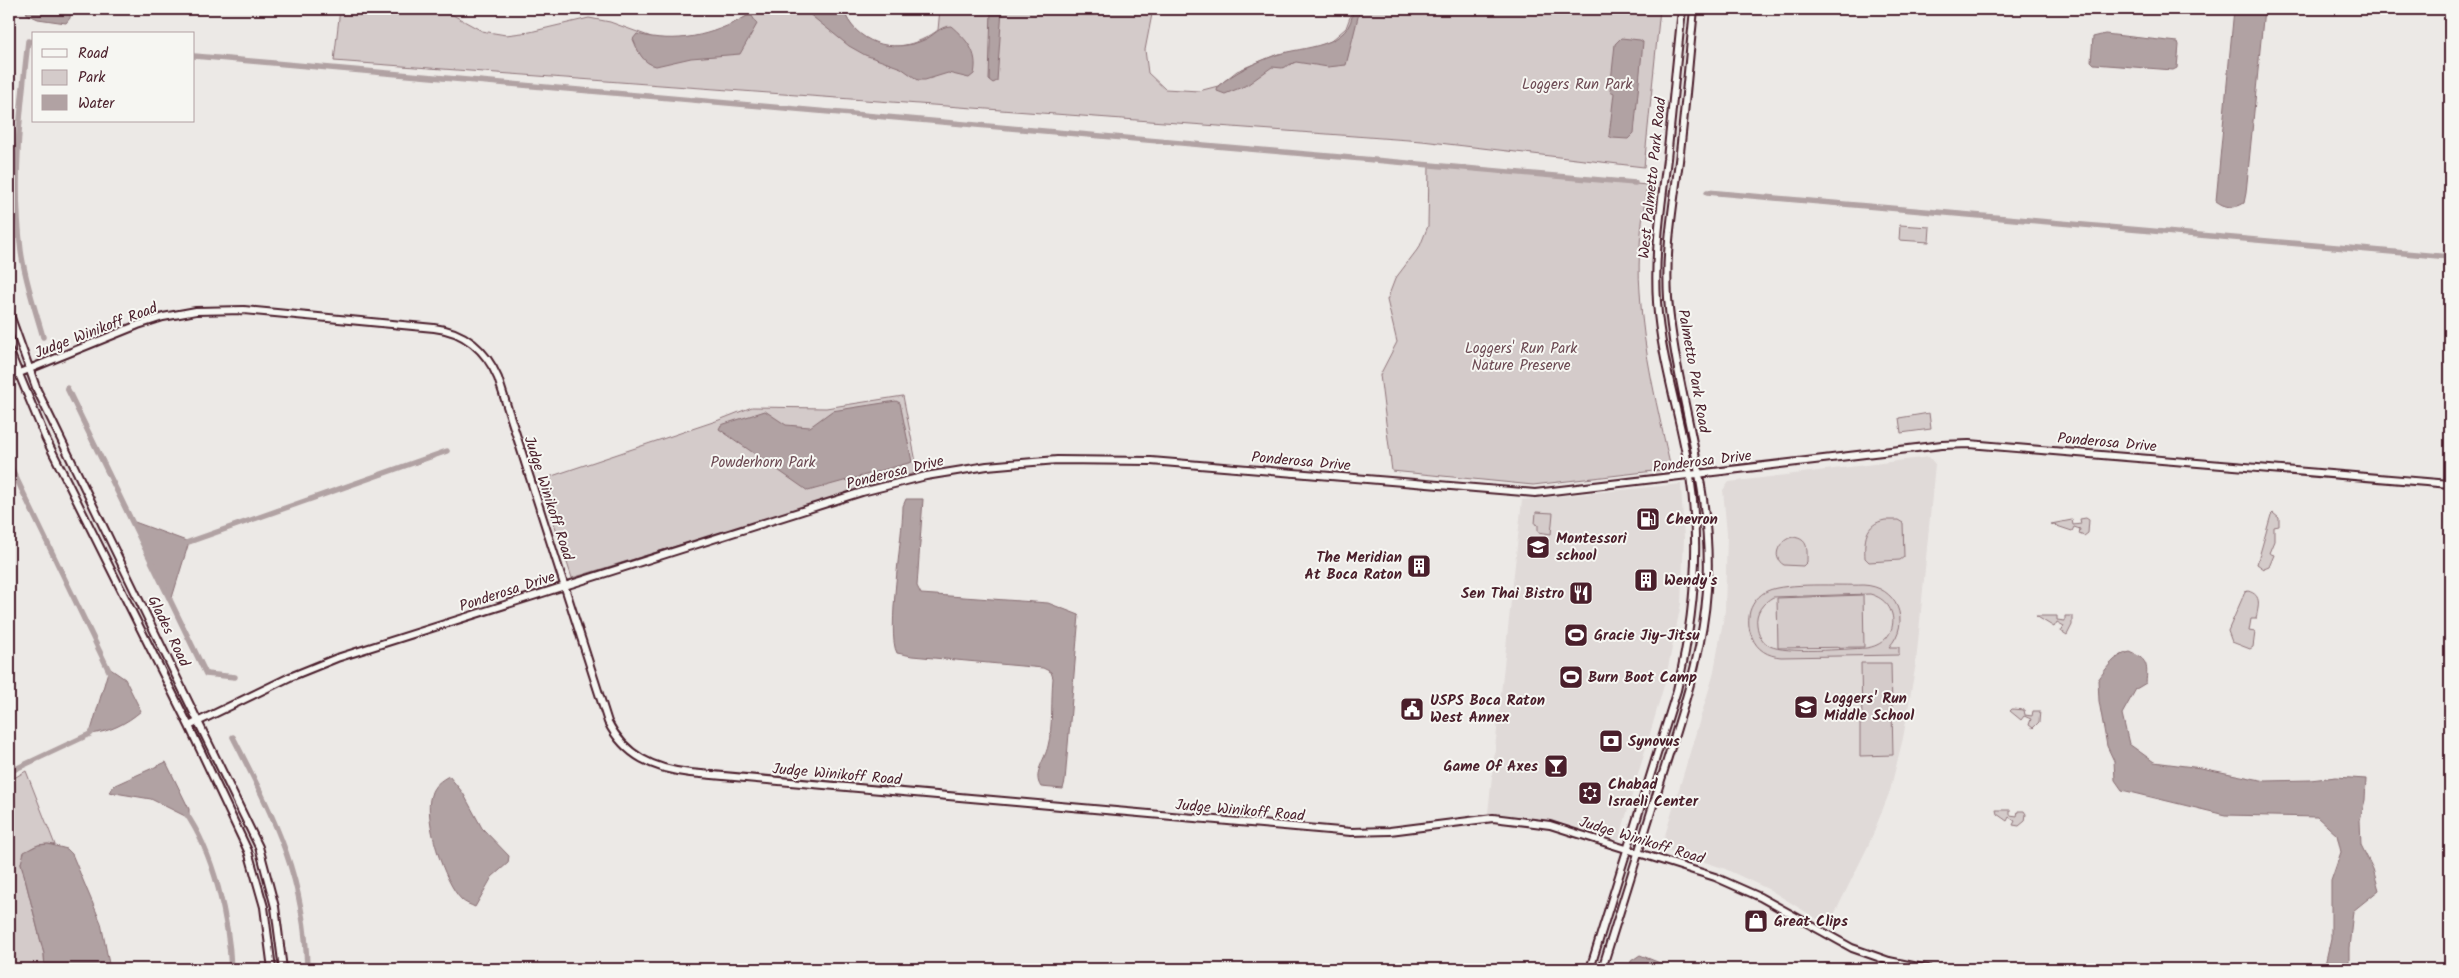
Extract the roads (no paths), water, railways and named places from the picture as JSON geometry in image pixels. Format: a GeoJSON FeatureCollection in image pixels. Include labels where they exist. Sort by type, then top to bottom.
{"type":"FeatureCollection","features":[{"type":"Feature","properties":{"kind":"street","name":"West Palmetto Park Road"},"geometry":{"type":"LineString","coordinates":[[1628,848],[1677,690],[1686,651],[1695,588],[1696,563],[1690,475],[1664,351],[1657,304],[1657,236],[1682,9]]}},
{"type":"Feature","properties":{"kind":"street","name":"Palmetto Park Road"},"geometry":{"type":"LineString","coordinates":[[1602,969],[1688,696],[1701,640],[1708,565],[1706,515],[1701,474],[1674,346],[1668,299],[1668,226],[1678,163],[1694,9]]}},
{"type":"Feature","properties":{"kind":"street"},"geometry":{"type":"LineString","coordinates":[[1666,162],[1678,163]]}},
{"type":"Feature","properties":{"kind":"street","name":"Judge Winikoff Road"},"geometry":{"type":"LineString","coordinates":[[17,374],[147,322],[180,313],[202,310],[244,310],[434,328],[452,332],[465,338],[479,349],[495,372],[610,727],[620,741],[635,755],[652,765],[666,770],[1351,832],[1390,832],[1466,820],[1506,818],[1558,827],[1628,848],[1732,884],[1859,951],[1889,961],[1928,969]]}},
{"type":"Feature","properties":{"kind":"street","name":"Glades Road"},"geometry":{"type":"LineString","coordinates":[[9,312],[28,370],[200,721],[259,847],[275,906],[283,969]]}},
{"type":"Feature","properties":{"kind":"street","name":"Glades Road"},"geometry":{"type":"LineString","coordinates":[[9,350],[17,374],[46,439],[189,726],[250,858],[264,907],[272,969]]}},
{"type":"Feature","properties":{"kind":"street","name":"Ponderosa Drive"},"geometry":{"type":"LineString","coordinates":[[189,726],[290,677],[329,661],[564,586],[886,486],[958,470],[1024,462],[1089,459],[1151,461],[1527,493],[1554,492],[1942,445],[1969,444],[2450,484]]}},
{"type":"Feature","properties":{"kind":"street"},"geometry":{"type":"LineString","coordinates":[[1590,969],[1628,848]]}},
{"type":"Feature","properties":{"kind":"water"},"geometry":{"type":"Polygon","coordinates":[[[26,9],[71,9],[70,18],[66,23],[38,19],[27,14],[26,9]]]}},
{"type":"Feature","properties":{"kind":"water"},"geometry":{"type":"Polygon","coordinates":[[[803,9],[843,9],[856,30],[865,37],[887,45],[900,46],[912,44],[928,38],[940,29],[951,26],[962,36],[973,53],[975,59],[974,74],[969,78],[948,73],[925,80],[918,80],[901,68],[865,55],[849,46],[803,9]]]}},
{"type":"Feature","properties":{"kind":"water"},"geometry":{"type":"Polygon","coordinates":[[[991,9],[1002,9],[997,81],[993,83],[989,80],[991,9]]]}},
{"type":"Feature","properties":{"kind":"water"},"geometry":{"type":"Polygon","coordinates":[[[1353,9],[1360,9],[1346,65],[1328,67],[1296,62],[1282,68],[1272,67],[1247,85],[1225,94],[1217,91],[1218,86],[1224,81],[1260,61],[1287,52],[1324,44],[1335,39],[1344,32],[1351,22],[1353,9]]]}},
{"type":"Feature","properties":{"kind":"water"},"geometry":{"type":"Polygon","coordinates":[[[2234,9],[2264,9],[2246,193],[2244,203],[2230,207],[2216,201],[2234,9]]]}},
{"type":"Feature","properties":{"kind":"water"},"geometry":{"type":"Polygon","coordinates":[[[747,16],[752,16],[757,24],[740,54],[691,58],[656,66],[644,59],[633,39],[637,34],[666,38],[694,36],[720,29],[747,16]]]}},
{"type":"Feature","properties":{"kind":"water"},"geometry":{"type":"Polygon","coordinates":[[[2105,34],[2178,42],[2177,68],[2173,70],[2094,64],[2091,61],[2093,37],[2105,34]]]}},
{"type":"Feature","properties":{"kind":"water"},"geometry":{"type":"Polygon","coordinates":[[[1621,38],[1643,42],[1634,133],[1628,139],[1612,138],[1609,136],[1614,93],[1610,91],[1615,44],[1621,38]]]}},
{"type":"Feature","properties":{"kind":"water"},"geometry":{"type":"Polygon","coordinates":[[[896,401],[900,403],[912,462],[808,491],[719,429],[721,425],[765,411],[786,425],[810,427],[832,411],[896,401]]]}},
{"type":"Feature","properties":{"kind":"water"},"geometry":{"type":"Polygon","coordinates":[[[906,499],[923,499],[917,586],[921,594],[1048,603],[1079,615],[1063,789],[1041,787],[1038,777],[1051,730],[1053,678],[1051,672],[1043,668],[897,653],[894,642],[894,606],[903,506],[906,499]]]}},
{"type":"Feature","properties":{"kind":"water"},"geometry":{"type":"Polygon","coordinates":[[[132,521],[189,542],[171,601],[132,521]]]}},
{"type":"Feature","properties":{"kind":"water"},"geometry":{"type":"Polygon","coordinates":[[[2130,652],[2140,657],[2145,663],[2147,671],[2146,683],[2136,689],[2122,714],[2129,744],[2154,762],[2201,768],[2266,781],[2310,780],[2336,777],[2366,779],[2365,800],[2360,820],[2361,845],[2373,869],[2379,890],[2353,911],[2349,969],[2324,969],[2331,938],[2331,881],[2341,852],[2337,835],[2317,817],[2225,815],[2122,790],[2115,780],[2114,761],[2107,746],[2099,701],[2098,680],[2115,659],[2130,652]]]}},
{"type":"Feature","properties":{"kind":"water"},"geometry":{"type":"Polygon","coordinates":[[[109,668],[125,679],[141,711],[117,727],[90,734],[109,668]]]}},
{"type":"Feature","properties":{"kind":"water"},"geometry":{"type":"Polygon","coordinates":[[[166,762],[189,809],[189,818],[151,799],[109,792],[115,785],[166,762]]]}},
{"type":"Feature","properties":{"kind":"water"},"geometry":{"type":"Polygon","coordinates":[[[449,776],[463,793],[482,828],[509,856],[508,863],[492,877],[475,907],[463,901],[448,880],[437,850],[430,819],[429,805],[431,795],[438,784],[449,776]]]}},
{"type":"Feature","properties":{"kind":"water"},"geometry":{"type":"Polygon","coordinates":[[[48,844],[67,849],[72,854],[101,923],[110,969],[45,969],[44,954],[21,863],[24,852],[38,845],[48,844]]]}},
{"type":"Feature","properties":{"kind":"water"},"geometry":{"type":"Polygon","coordinates":[[[1640,955],[1675,969],[1629,969],[1631,961],[1640,955]]]}},
{"type":"Feature","properties":{"kind":"waterway"},"geometry":{"type":"LineString","coordinates":[[32,42],[28,41],[20,120],[17,199],[23,262],[43,337]]}},
{"type":"Feature","properties":{"kind":"waterway"},"geometry":{"type":"LineString","coordinates":[[195,56],[1635,183]]}},
{"type":"Feature","properties":{"kind":"waterway"},"geometry":{"type":"LineString","coordinates":[[1707,192],[2450,257]]}},
{"type":"Feature","properties":{"kind":"waterway"},"geometry":{"type":"LineString","coordinates":[[67,388],[206,674],[235,677]]}},
{"type":"Feature","properties":{"kind":"waterway"},"geometry":{"type":"LineString","coordinates":[[183,544],[447,451]]}},
{"type":"Feature","properties":{"kind":"waterway"},"geometry":{"type":"LineString","coordinates":[[9,463],[111,675]]}},
{"type":"Feature","properties":{"kind":"waterway"},"geometry":{"type":"LineString","coordinates":[[9,772],[90,734],[95,729]]}},
{"type":"Feature","properties":{"kind":"waterway"},"geometry":{"type":"LineString","coordinates":[[233,737],[274,821],[294,876],[305,936],[307,969]]}},
{"type":"Feature","properties":{"kind":"waterway"},"geometry":{"type":"LineString","coordinates":[[185,812],[204,847],[218,887],[227,930],[231,969]]}},
{"type":"Feature","properties":{"kind":"place","name":"Chevron"},"geometry":{"type":"Point","coordinates":[1648,519]}},
{"type":"Feature","properties":{"kind":"place","name":"Montessori school"},"geometry":{"type":"Point","coordinates":[1538,547]}},
{"type":"Feature","properties":{"kind":"place","name":"The Meridian At Boca Raton"},"geometry":{"type":"Point","coordinates":[1419,566]}},
{"type":"Feature","properties":{"kind":"place","name":"Wendy's"},"geometry":{"type":"Point","coordinates":[1646,580]}},
{"type":"Feature","properties":{"kind":"place","name":"Sen Thai Bistro"},"geometry":{"type":"Point","coordinates":[1581,593]}},
{"type":"Feature","properties":{"kind":"place","name":"Gracie Jiy-Jitsu"},"geometry":{"type":"Point","coordinates":[1576,635]}},
{"type":"Feature","properties":{"kind":"place","name":"Burn Boot Camp"},"geometry":{"type":"Point","coordinates":[1571,677]}},
{"type":"Feature","properties":{"kind":"place","name":"Loggers' Run Middle School"},"geometry":{"type":"Point","coordinates":[1806,707]}},
{"type":"Feature","properties":{"kind":"place","name":"USPS Boca Raton West Annex"},"geometry":{"type":"Point","coordinates":[1412,709]}},
{"type":"Feature","properties":{"kind":"place","name":"Synovus"},"geometry":{"type":"Point","coordinates":[1611,741]}},
{"type":"Feature","properties":{"kind":"place","name":"Game Of Axes"},"geometry":{"type":"Point","coordinates":[1556,766]}},
{"type":"Feature","properties":{"kind":"place","name":"Chabad Israeli Center"},"geometry":{"type":"Point","coordinates":[1590,793]}},
{"type":"Feature","properties":{"kind":"place","name":"Great Clips"},"geometry":{"type":"Point","coordinates":[1756,921]}},
{"type":"Feature","properties":{"kind":"park label","name":"Loggers Run Park"},"geometry":{"type":"Point","coordinates":[1577,84]}},
{"type":"Feature","properties":{"kind":"park label","name":"Loggers' Run Park Nature Preserve"},"geometry":{"type":"Point","coordinates":[1521,356]}},
{"type":"Feature","properties":{"kind":"park label","name":"Powderhorn Park"},"geometry":{"type":"Point","coordinates":[763,462]}}]}
